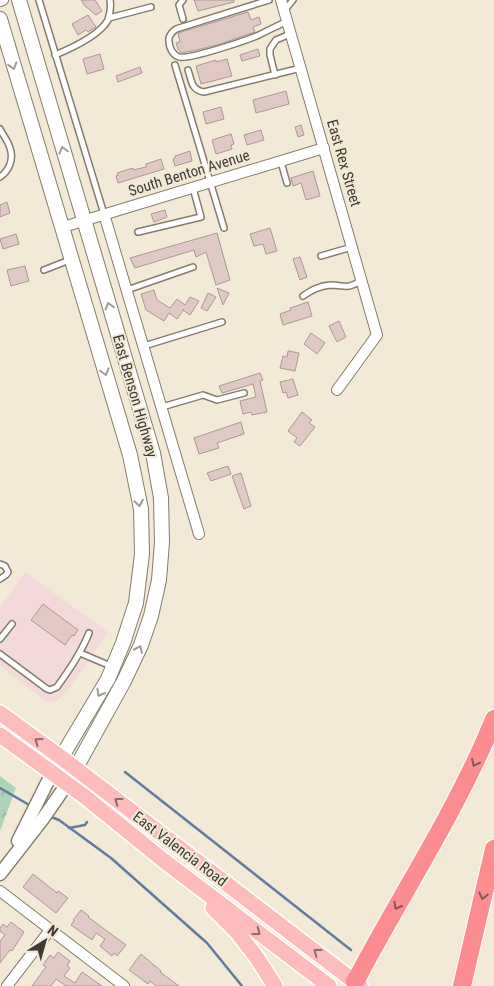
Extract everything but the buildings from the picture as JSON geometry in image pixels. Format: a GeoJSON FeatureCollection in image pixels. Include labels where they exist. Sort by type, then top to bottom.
{"type":"FeatureCollection","features":[{"type":"Feature","properties":{"kind":"highway"},"geometry":{"type":"LineString","coordinates":[[356,985],[390,919],[437,837],[468,777],[494,719]]}},
{"type":"Feature","properties":{"kind":"highway"},"geometry":{"type":"LineString","coordinates":[[462,986],[494,849]]}},
{"type":"Feature","properties":{"kind":"main road","name":"East Benson Highway"},"geometry":{"type":"LineString","coordinates":[[19,0],[153,453],[161,498],[162,542],[160,580],[151,616],[141,646],[124,681],[67,784]]}},
{"type":"Feature","properties":{"kind":"main road","name":"East Benson Highway"},"geometry":{"type":"LineString","coordinates":[[0,20],[3,46],[63,227],[130,456],[140,509],[142,554],[136,603],[123,643],[108,679],[52,773]]}},
{"type":"Feature","properties":{"kind":"main road","name":"East Valencia Road"},"geometry":{"type":"LineString","coordinates":[[0,713],[62,758],[356,985]]}},
{"type":"Feature","properties":{"kind":"main road","name":"East Valencia Road"},"geometry":{"type":"LineString","coordinates":[[0,735],[67,784],[163,860],[329,986]]}},
{"type":"Feature","properties":{"kind":"main road"},"geometry":{"type":"LineString","coordinates":[[163,860],[237,932],[275,986]]}},
{"type":"Feature","properties":{"kind":"street","name":"East Rex Street"},"geometry":{"type":"LineString","coordinates":[[282,0],[377,335],[337,390]]}},
{"type":"Feature","properties":{"kind":"street","name":"South Benton Avenue"},"geometry":{"type":"LineString","coordinates":[[63,227],[324,148]]}},
{"type":"Feature","properties":{"kind":"street","name":"East Benson Highway"},"geometry":{"type":"LineString","coordinates":[[104,214],[199,534]]}},
{"type":"Feature","properties":{"kind":"street"},"geometry":{"type":"LineString","coordinates":[[37,817],[38,801],[52,773]]}},
{"type":"Feature","properties":{"kind":"street"},"geometry":{"type":"LineString","coordinates":[[3,870],[37,817],[51,808],[67,784]]}},
{"type":"Feature","properties":{"kind":"street"},"geometry":{"type":"LineString","coordinates":[[0,891],[118,984]]}},
{"type":"Feature","properties":{"kind":"street"},"geometry":{"type":"LineString","coordinates":[[8,986],[50,930]]}},
{"type":"Feature","properties":{"kind":"lane"},"geometry":{"type":"LineString","coordinates":[[39,0],[104,214]]}},
{"type":"Feature","properties":{"kind":"lane"},"geometry":{"type":"LineString","coordinates":[[55,55],[71,48],[104,26],[108,18],[110,0]]}},
{"type":"Feature","properties":{"kind":"lane"},"geometry":{"type":"LineString","coordinates":[[183,0],[179,5],[183,19]]}},
{"type":"Feature","properties":{"kind":"lane"},"geometry":{"type":"LineString","coordinates":[[269,0],[176,29],[170,35],[168,41],[171,50],[180,57],[192,56],[257,36],[286,16],[293,0]]}},
{"type":"Feature","properties":{"kind":"lane"},"geometry":{"type":"LineString","coordinates":[[108,18],[151,7]]}},
{"type":"Feature","properties":{"kind":"lane"},"geometry":{"type":"LineString","coordinates":[[275,75],[270,49],[276,40],[291,34]]}},
{"type":"Feature","properties":{"kind":"lane"},"geometry":{"type":"LineString","coordinates":[[175,65],[224,228]]}},
{"type":"Feature","properties":{"kind":"lane"},"geometry":{"type":"LineString","coordinates":[[188,70],[194,88],[204,92],[300,68]]}},
{"type":"Feature","properties":{"kind":"lane"},"geometry":{"type":"LineString","coordinates":[[0,129],[10,148],[12,159],[9,168],[0,177]]}},
{"type":"Feature","properties":{"kind":"lane"},"geometry":{"type":"LineString","coordinates":[[281,162],[287,183]]}},
{"type":"Feature","properties":{"kind":"lane"},"geometry":{"type":"LineString","coordinates":[[138,232],[201,217],[193,188]]}},
{"type":"Feature","properties":{"kind":"lane"},"geometry":{"type":"LineString","coordinates":[[321,256],[352,247]]}},
{"type":"Feature","properties":{"kind":"lane"},"geometry":{"type":"LineString","coordinates":[[44,270],[72,259]]}},
{"type":"Feature","properties":{"kind":"lane"},"geometry":{"type":"LineString","coordinates":[[127,290],[194,267]]}},
{"type":"Feature","properties":{"kind":"lane"},"geometry":{"type":"LineString","coordinates":[[303,296],[324,286],[348,287],[361,281]]}},
{"type":"Feature","properties":{"kind":"lane"},"geometry":{"type":"LineString","coordinates":[[144,346],[222,322]]}},
{"type":"Feature","properties":{"kind":"lane"},"geometry":{"type":"LineString","coordinates":[[162,407],[203,395],[217,400],[244,393]]}},
{"type":"Feature","properties":{"kind":"lane"},"geometry":{"type":"LineString","coordinates":[[0,564],[7,568],[7,574],[0,582]]}},
{"type":"Feature","properties":{"kind":"lane"},"geometry":{"type":"LineString","coordinates":[[0,639],[12,624]]}},
{"type":"Feature","properties":{"kind":"lane"},"geometry":{"type":"LineString","coordinates":[[0,654],[50,690],[57,687],[80,652],[89,633]]}},
{"type":"Feature","properties":{"kind":"lane"},"geometry":{"type":"LineString","coordinates":[[80,652],[113,667]]}},
{"type":"Feature","properties":{"kind":"shaded area"},"geometry":{"type":"Polygon","coordinates":[[[25,572],[108,632],[66,693],[57,701],[47,702],[0,666],[0,607],[25,572]]]}},
{"type":"Feature","properties":{"kind":"green space"},"geometry":{"type":"Polygon","coordinates":[[[0,776],[16,788],[0,831],[0,776]]]}},
{"type":"Feature","properties":{"kind":"waterway"},"geometry":{"type":"LineString","coordinates":[[125,772],[351,950]]}},
{"type":"Feature","properties":{"kind":"waterway"},"geometry":{"type":"LineString","coordinates":[[0,788],[31,806]]}},
{"type":"Feature","properties":{"kind":"waterway"},"geometry":{"type":"LineString","coordinates":[[49,816],[59,820],[111,858],[207,943],[242,986]]}},
{"type":"Feature","properties":{"kind":"waterway"},"geometry":{"type":"LineString","coordinates":[[69,828],[85,825],[87,822]]}}]}
